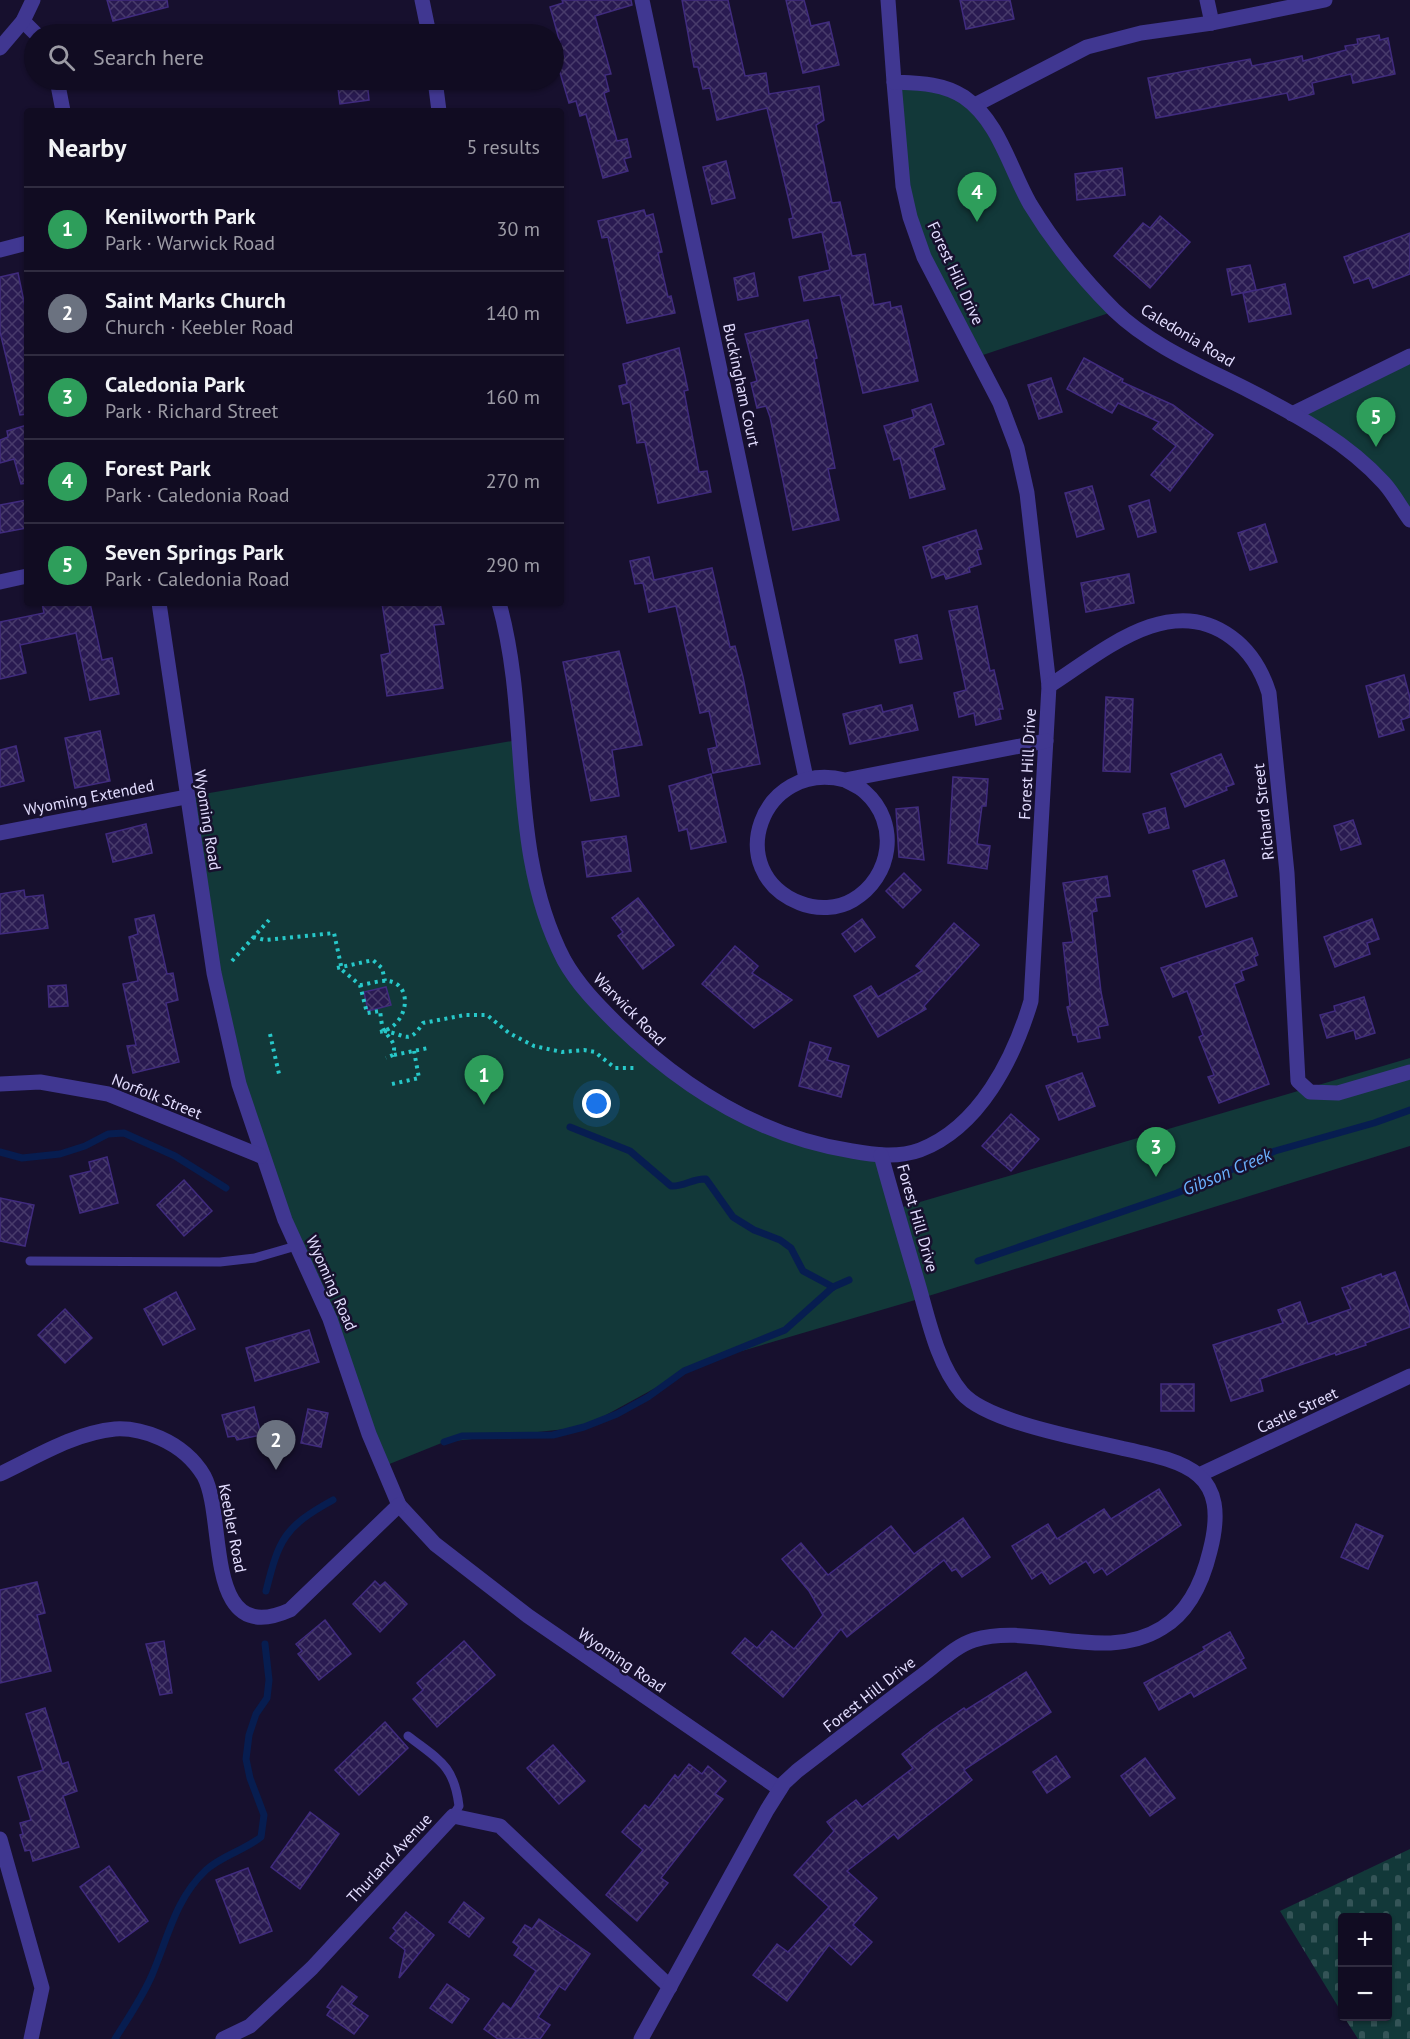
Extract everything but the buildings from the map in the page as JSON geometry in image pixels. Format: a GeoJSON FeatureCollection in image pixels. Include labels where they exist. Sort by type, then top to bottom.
{"type":"FeatureCollection","features":[{"type":"Feature","properties":{"kind":"street"},"geometry":{"type":"LineString","coordinates":[[0,48],[23,21],[33,0]]}},
{"type":"Feature","properties":{"kind":"street"},"geometry":{"type":"LineString","coordinates":[[422,0],[427,24]]}},
{"type":"Feature","properties":{"kind":"street","name":"Buckingham Court"},"geometry":{"type":"LineString","coordinates":[[642,0],[806,778]]}},
{"type":"Feature","properties":{"kind":"street","name":"Forest Hill Drive"},"geometry":{"type":"LineString","coordinates":[[641,2039],[780,1790],[797,1771],[968,1642],[1005,1635],[1100,1643],[1122,1642],[1138,1639],[1164,1627],[1180,1614],[1202,1578],[1211,1548],[1216,1516],[1214,1503],[1199,1475],[1182,1462],[1056,1432],[994,1413],[964,1396],[950,1375],[936,1342],[881,1155],[910,1153],[948,1135],[986,1095],[1020,1036],[1031,1001],[1034,976],[1049,686],[1027,493],[1017,448],[1000,403],[924,257],[910,217],[903,186],[888,0]]}},
{"type":"Feature","properties":{"kind":"street"},"geometry":{"type":"LineString","coordinates":[[1208,0],[1212,23]]}},
{"type":"Feature","properties":{"kind":"street"},"geometry":{"type":"LineString","coordinates":[[975,105],[1087,47],[1141,33],[1212,23],[1325,0]]}},
{"type":"Feature","properties":{"kind":"street"},"geometry":{"type":"LineString","coordinates":[[23,21],[26,24]]}},
{"type":"Feature","properties":{"kind":"street","name":"Caledonia Road"},"geometry":{"type":"LineString","coordinates":[[894,82],[930,84],[962,95],[975,105],[989,124],[1029,202],[1061,250],[1115,311],[1156,340],[1292,414],[1359,459],[1384,484],[1410,520]]}},
{"type":"Feature","properties":{"kind":"street"},"geometry":{"type":"LineString","coordinates":[[59,90],[62,108]]}},
{"type":"Feature","properties":{"kind":"street"},"geometry":{"type":"LineString","coordinates":[[436,90],[439,108]]}},
{"type":"Feature","properties":{"kind":"street"},"geometry":{"type":"LineString","coordinates":[[0,250],[24,244]]}},
{"type":"Feature","properties":{"kind":"street"},"geometry":{"type":"LineString","coordinates":[[1292,414],[1410,357]]}},
{"type":"Feature","properties":{"kind":"street"},"geometry":{"type":"LineString","coordinates":[[0,582],[24,577]]}},
{"type":"Feature","properties":{"kind":"street","name":"Wyoming Road"},"geometry":{"type":"LineString","coordinates":[[159,606],[214,973],[239,1084],[261,1156],[296,1246],[330,1318],[369,1434],[399,1505],[435,1544],[528,1616],[780,1790]]}},
{"type":"Feature","properties":{"kind":"street","name":"Warwick Road"},"geometry":{"type":"LineString","coordinates":[[501,606],[513,666],[531,867],[551,929],[574,976],[593,1000],[655,1060],[712,1100],[803,1140],[840,1149],[881,1155]]}},
{"type":"Feature","properties":{"kind":"street","name":"Richard Street"},"geometry":{"type":"LineString","coordinates":[[1049,686],[1137,630],[1163,621],[1208,623],[1240,644],[1263,674],[1269,693],[1287,873],[1298,1081],[1310,1092],[1338,1093],[1410,1072]]}},
{"type":"Feature","properties":{"kind":"street"},"geometry":{"type":"LineString","coordinates":[[845,780],[864,792],[879,808],[887,828],[888,850],[882,871],[869,889],[851,902],[830,908],[808,906],[788,898],[772,884],[761,865],[757,843],[760,821],[770,802],[787,787],[806,778],[826,777],[845,780],[1046,741]]}},
{"type":"Feature","properties":{"kind":"street","name":"Wyoming Extended"},"geometry":{"type":"LineString","coordinates":[[0,833],[186,796]]}},
{"type":"Feature","properties":{"kind":"street","name":"Norfolk Street"},"geometry":{"type":"LineString","coordinates":[[0,1084],[40,1082],[108,1094],[261,1156]]}},
{"type":"Feature","properties":{"kind":"street","name":"Castle Street"},"geometry":{"type":"LineString","coordinates":[[1199,1475],[1410,1376]]}},
{"type":"Feature","properties":{"kind":"street","name":"Keebler Road"},"geometry":{"type":"LineString","coordinates":[[0,1474],[62,1444],[101,1431],[137,1430],[171,1443],[192,1459],[205,1478],[214,1512],[220,1567],[228,1592],[238,1607],[260,1618],[273,1617],[290,1610],[399,1505]]}},
{"type":"Feature","properties":{"kind":"street","name":"Thurland Avenue"},"geometry":{"type":"LineString","coordinates":[[223,2039],[250,2026],[312,1968],[453,1816],[500,1826],[670,1987]]}},
{"type":"Feature","properties":{"kind":"street"},"geometry":{"type":"LineString","coordinates":[[0,1839],[42,1988],[31,2039]]}},
{"type":"Feature","properties":{"kind":"lane"},"geometry":{"type":"LineString","coordinates":[[30,1261],[220,1262],[255,1258],[296,1246]]}},
{"type":"Feature","properties":{"kind":"lane"},"geometry":{"type":"LineString","coordinates":[[408,1736],[445,1764],[457,1783],[459,1806],[453,1816]]}},
{"type":"Feature","properties":{"kind":"path"},"geometry":{"type":"LineString","coordinates":[[214,973],[226,968],[269,920]]}},
{"type":"Feature","properties":{"kind":"path"},"geometry":{"type":"LineString","coordinates":[[253,938],[265,940],[334,933],[339,968],[360,986],[367,1013],[380,1011],[382,1032]]}},
{"type":"Feature","properties":{"kind":"path"},"geometry":{"type":"LineString","coordinates":[[339,968],[373,960],[382,968],[385,981]]}},
{"type":"Feature","properties":{"kind":"path"},"geometry":{"type":"LineString","coordinates":[[360,986],[385,981],[395,984],[405,1002],[403,1016],[398,1023],[382,1032]]}},
{"type":"Feature","properties":{"kind":"path"},"geometry":{"type":"LineString","coordinates":[[382,1032],[408,1038],[413,1036],[423,1023],[465,1015],[487,1015],[509,1033],[534,1046],[562,1052],[576,1049],[595,1052],[615,1068]]}},
{"type":"Feature","properties":{"kind":"path"},"geometry":{"type":"LineString","coordinates":[[382,1032],[392,1038],[393,1055]]}},
{"type":"Feature","properties":{"kind":"path"},"geometry":{"type":"LineString","coordinates":[[270,1034],[279,1074]]}},
{"type":"Feature","properties":{"kind":"path"},"geometry":{"type":"LineString","coordinates":[[386,1058],[428,1048]]}},
{"type":"Feature","properties":{"kind":"path"},"geometry":{"type":"LineString","coordinates":[[392,1084],[419,1078],[414,1051]]}},
{"type":"Feature","properties":{"kind":"green space"},"geometry":{"type":"Polygon","coordinates":[[[894,82],[962,95],[1016,177],[1115,311],[977,357],[910,217],[894,82]]]}},
{"type":"Feature","properties":{"kind":"green space"},"geometry":{"type":"Polygon","coordinates":[[[1410,357],[1410,520],[1384,484],[1292,414],[1410,357]]]}},
{"type":"Feature","properties":{"kind":"green space"},"geometry":{"type":"Polygon","coordinates":[[[518,740],[524,809],[562,955],[655,1060],[803,1140],[881,1155],[896,1209],[1410,1058],[1410,1146],[922,1298],[701,1363],[584,1427],[444,1442],[382,1467],[234,1065],[186,797],[518,740]]]}},
{"type":"Feature","properties":{"kind":"green space"},"geometry":{"type":"Polygon","coordinates":[[[1410,1849],[1410,2039],[1358,2039],[1347,2021],[1392,2021],[1392,1913],[1338,1913],[1338,2006],[1280,1911],[1410,1849]]]}},
{"type":"Feature","properties":{"kind":"waterway","name":"Gibson Creek"},"geometry":{"type":"LineString","coordinates":[[978,1261],[1177,1193],[1275,1151],[1374,1123],[1410,1110]]}},
{"type":"Feature","properties":{"kind":"waterway"},"geometry":{"type":"LineString","coordinates":[[570,1127],[630,1151],[671,1186],[706,1179],[733,1217],[754,1230],[780,1240],[791,1248],[803,1271],[833,1287]]}},
{"type":"Feature","properties":{"kind":"waterway"},"geometry":{"type":"LineString","coordinates":[[0,1152],[22,1158],[60,1154],[85,1146],[108,1134],[124,1133],[175,1156],[226,1188]]}},
{"type":"Feature","properties":{"kind":"waterway"},"geometry":{"type":"LineString","coordinates":[[444,1442],[462,1436],[553,1435],[584,1427],[617,1414],[648,1397],[684,1371],[785,1330],[833,1287],[849,1280]]}},
{"type":"Feature","properties":{"kind":"waterway"},"geometry":{"type":"LineString","coordinates":[[266,1591],[275,1559],[286,1536],[304,1518],[333,1500]]}},
{"type":"Feature","properties":{"kind":"waterway"},"geometry":{"type":"LineString","coordinates":[[115,2039],[148,1983],[173,1920],[195,1881],[213,1865],[261,1837],[264,1815],[250,1778],[246,1759],[249,1735],[256,1714],[267,1698],[269,1680],[265,1644]]}},
{"type":"Feature","properties":{"kind":"place","name":"Forest Park"},"geometry":{"type":"Point","coordinates":[977,222]}},
{"type":"Feature","properties":{"kind":"place","name":"Seven Springs Park"},"geometry":{"type":"Point","coordinates":[1376,447]}},
{"type":"Feature","properties":{"kind":"place","name":"Kenilworth Park"},"geometry":{"type":"Point","coordinates":[484,1105]}},
{"type":"Feature","properties":{"kind":"place","name":"Caledonia Park"},"geometry":{"type":"Point","coordinates":[1156,1177]}},
{"type":"Feature","properties":{"kind":"place","name":"Saint Marks Church"},"geometry":{"type":"Point","coordinates":[276,1470]}}]}
